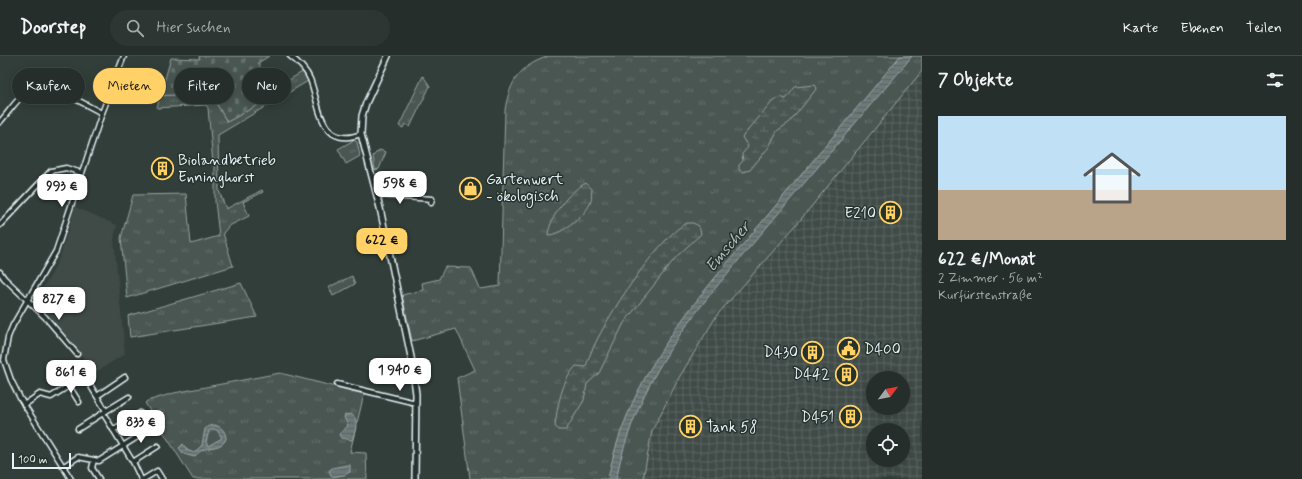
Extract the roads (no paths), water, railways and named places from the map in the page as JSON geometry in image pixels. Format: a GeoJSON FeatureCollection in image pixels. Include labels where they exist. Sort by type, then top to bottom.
{"type":"FeatureCollection","features":[{"type":"Feature","properties":{"kind":"main road"},"geometry":{"type":"LineString","coordinates":[[388,56],[366,103],[362,116],[361,134],[376,195],[411,358],[416,403],[415,479]]}},
{"type":"Feature","properties":{"kind":"street"},"geometry":{"type":"LineString","coordinates":[[71,479],[24,405],[2,361],[8,337],[27,300],[56,251],[102,113],[124,56]]}},
{"type":"Feature","properties":{"kind":"street"},"geometry":{"type":"LineString","coordinates":[[290,56],[301,65],[310,77],[318,111],[328,128],[338,135],[347,138],[361,134]]}},
{"type":"Feature","properties":{"kind":"street"},"geometry":{"type":"LineString","coordinates":[[0,122],[21,98],[27,94],[43,89],[60,93],[102,113]]}},
{"type":"Feature","properties":{"kind":"street"},"geometry":{"type":"LineString","coordinates":[[0,225],[51,171],[66,168],[82,173]]}},
{"type":"Feature","properties":{"kind":"street"},"geometry":{"type":"LineString","coordinates":[[376,195],[432,199],[431,203]]}},
{"type":"Feature","properties":{"kind":"street"},"geometry":{"type":"LineString","coordinates":[[0,272],[4,278],[45,317],[77,354]]}},
{"type":"Feature","properties":{"kind":"street"},"geometry":{"type":"LineString","coordinates":[[24,405],[40,394],[51,397],[83,377],[87,380],[97,396],[113,430],[143,479],[157,471],[162,479]]}},
{"type":"Feature","properties":{"kind":"street"},"geometry":{"type":"LineString","coordinates":[[97,396],[125,377]]}},
{"type":"Feature","properties":{"kind":"street"},"geometry":{"type":"LineString","coordinates":[[337,384],[416,403]]}},
{"type":"Feature","properties":{"kind":"street"},"geometry":{"type":"LineString","coordinates":[[69,386],[79,402]]}},
{"type":"Feature","properties":{"kind":"street"},"geometry":{"type":"LineString","coordinates":[[78,429],[129,397]]}},
{"type":"Feature","properties":{"kind":"street"},"geometry":{"type":"LineString","coordinates":[[113,430],[140,413]]}},
{"type":"Feature","properties":{"kind":"street"},"geometry":{"type":"LineString","coordinates":[[64,466],[78,457],[99,462],[150,429]]}},
{"type":"Feature","properties":{"kind":"street"},"geometry":{"type":"LineString","coordinates":[[133,462],[158,446]]}},
{"type":"Feature","properties":{"kind":"street"},"geometry":{"type":"LineString","coordinates":[[94,460],[92,468],[97,478]]}},
{"type":"Feature","properties":{"kind":"place","name":"Biolandbetrieb Enninghorst"},"geometry":{"type":"Point","coordinates":[163,169]}},
{"type":"Feature","properties":{"kind":"place","name":"Gartenwert - ökologisch"},"geometry":{"type":"Point","coordinates":[470,188]}},
{"type":"Feature","properties":{"kind":"place","name":"E210"},"geometry":{"type":"Point","coordinates":[891,213]}},
{"type":"Feature","properties":{"kind":"place","name":"D400"},"geometry":{"type":"Point","coordinates":[849,349]}},
{"type":"Feature","properties":{"kind":"place","name":"D430"},"geometry":{"type":"Point","coordinates":[813,352]}},
{"type":"Feature","properties":{"kind":"place","name":"D442"},"geometry":{"type":"Point","coordinates":[846,374]}},
{"type":"Feature","properties":{"kind":"place","name":"D451"},"geometry":{"type":"Point","coordinates":[850,417]}},
{"type":"Feature","properties":{"kind":"place","name":"Tank 58"},"geometry":{"type":"Point","coordinates":[690,427]}},
{"type":"Feature","properties":{"kind":"water label","name":"Emscher"},"geometry":{"type":"Point","coordinates":[727,246]}}]}
